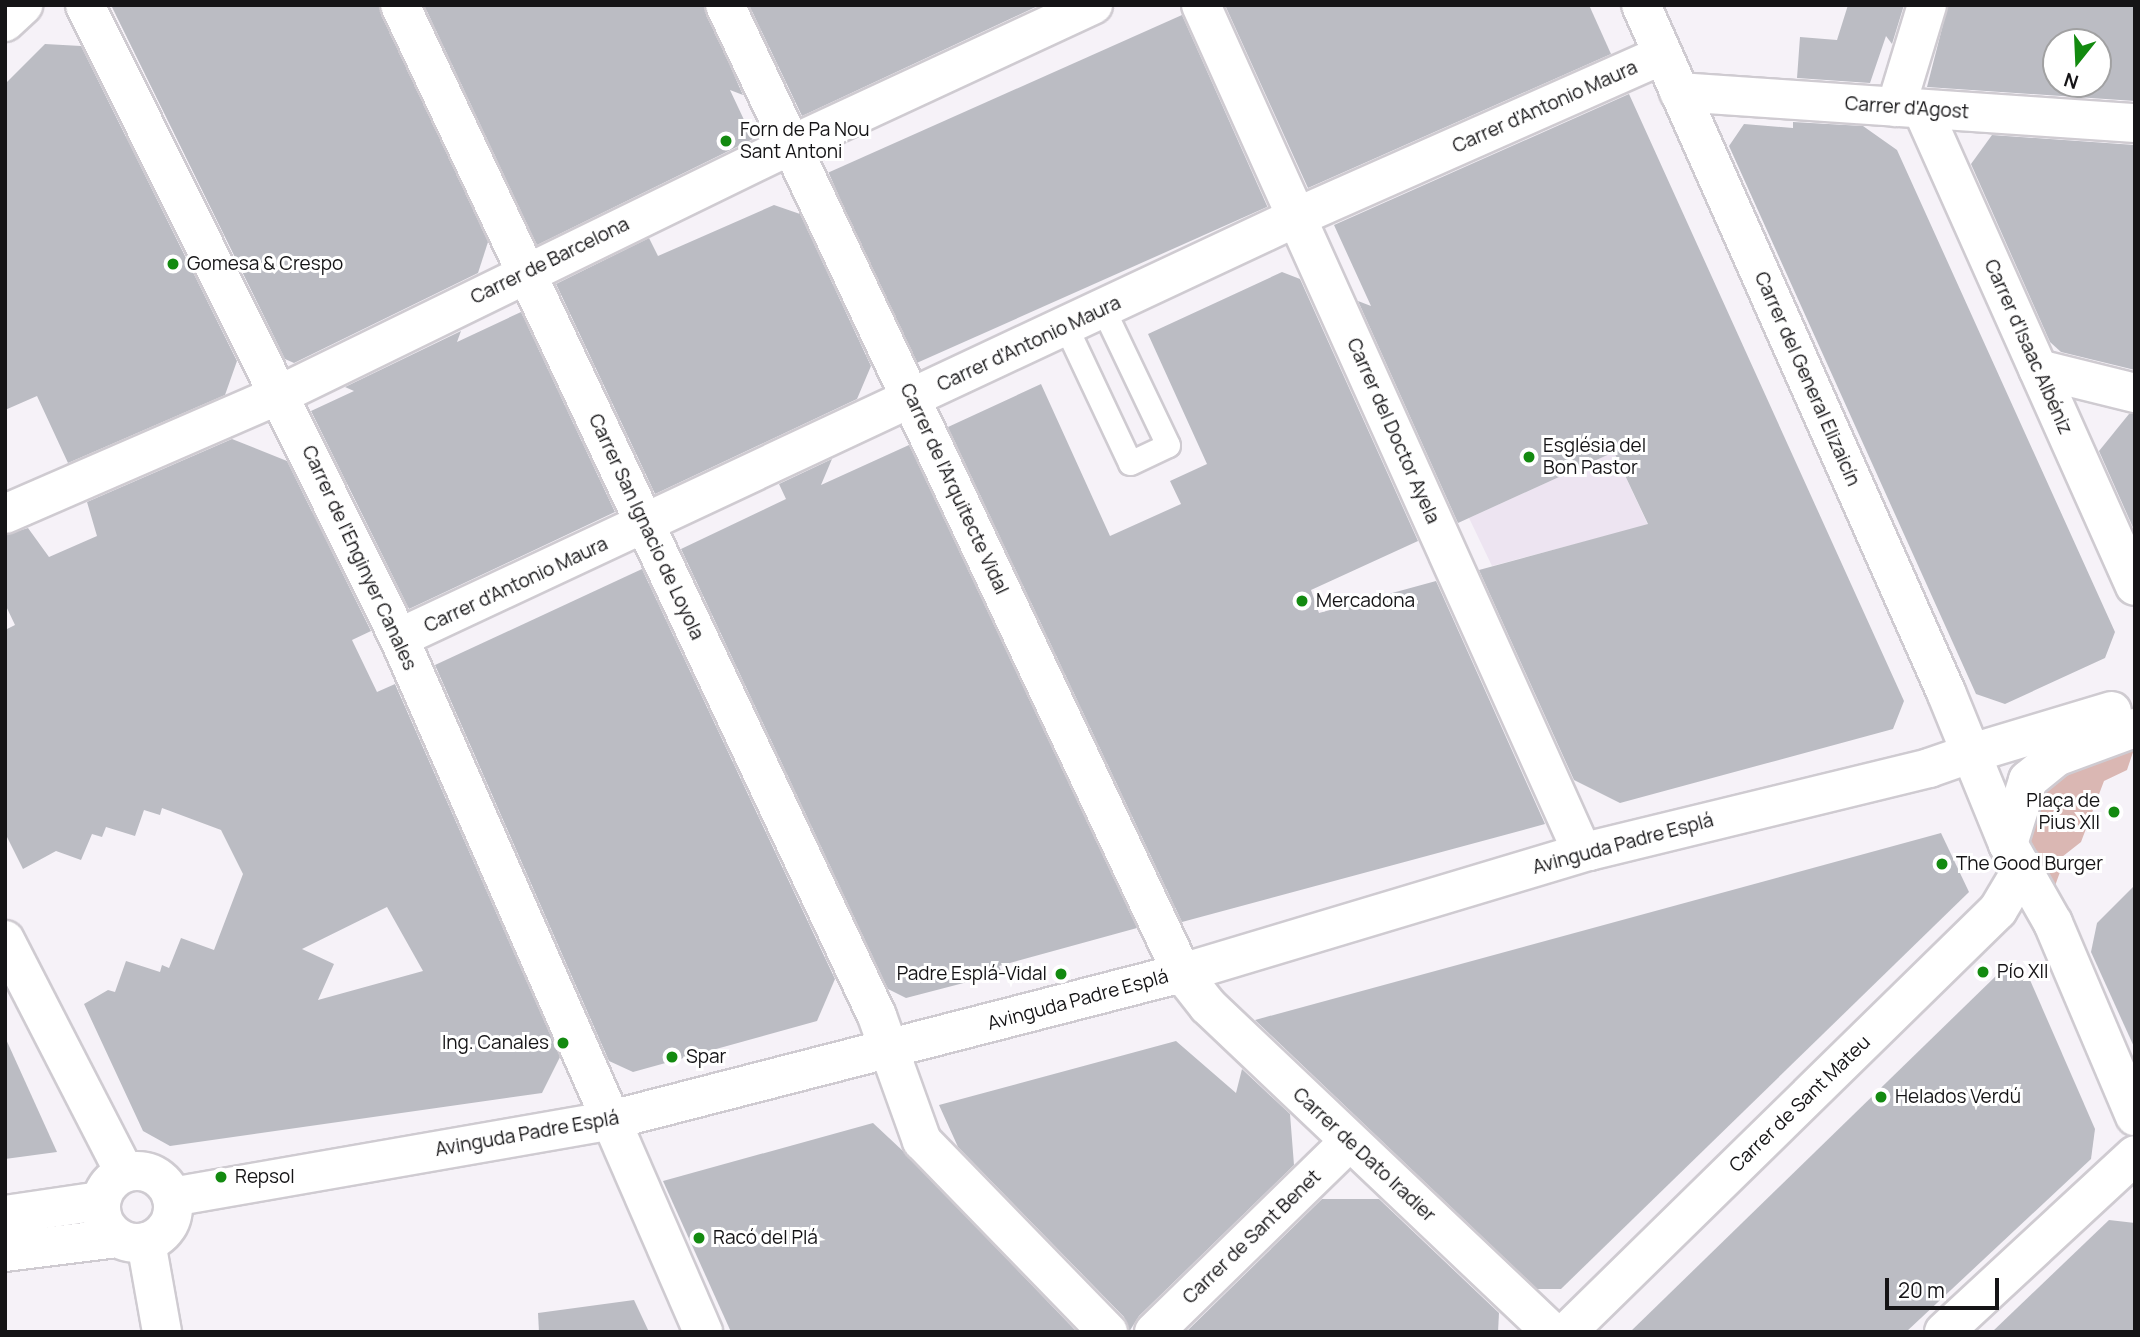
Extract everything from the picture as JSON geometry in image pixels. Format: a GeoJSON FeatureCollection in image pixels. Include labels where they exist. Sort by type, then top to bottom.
{"type":"FeatureCollection","features":[{"type":"Feature","properties":{"kind":"street"},"geometry":{"type":"LineString","coordinates":[[5,22],[23,5]]}},
{"type":"Feature","properties":{"kind":"street","name":"Carrer de l'Enginyer Canales"},"geometry":{"type":"LineString","coordinates":[[85,5],[281,394],[398,638],[703,1332]]}},
{"type":"Feature","properties":{"kind":"street","name":"Carrer San Ignacio de Loyola"},"geometry":{"type":"LineString","coordinates":[[400,5],[891,1048],[922,1141],[1108,1332]]}},
{"type":"Feature","properties":{"kind":"street","name":"Carrer de l'Arquitecte Vidal"},"geometry":{"type":"LineString","coordinates":[[725,5],[1182,973]]}},
{"type":"Feature","properties":{"kind":"street","name":"Carrer de Barcelona"},"geometry":{"type":"LineString","coordinates":[[5,513],[281,394],[791,145],[1093,5]]}},
{"type":"Feature","properties":{"kind":"street","name":"Carrer del Doctor Ayela"},"geometry":{"type":"LineString","coordinates":[[1200,5],[1580,847],[1589,851]]}},
{"type":"Feature","properties":{"kind":"street","name":"Carrer del General Elizaicín"},"geometry":{"type":"LineString","coordinates":[[1641,5],[1972,753]]}},
{"type":"Feature","properties":{"kind":"street"},"geometry":{"type":"LineString","coordinates":[[1909,108],[1927,5]]}},
{"type":"Feature","properties":{"kind":"street","name":"Carrer d'Antonio Maura"},"geometry":{"type":"LineString","coordinates":[[398,638],[646,525],[1297,217],[1663,55]]}},
{"type":"Feature","properties":{"kind":"street","name":"Carrer d'Agost"},"geometry":{"type":"LineString","coordinates":[[1679,92],[2135,123]]}},
{"type":"Feature","properties":{"kind":"street","name":"Carrer d'Isaac Albéniz"},"geometry":{"type":"LineString","coordinates":[[1909,108],[2038,369],[2135,586]]}},
{"type":"Feature","properties":{"kind":"street"},"geometry":{"type":"LineString","coordinates":[[2038,369],[2135,393]]}},
{"type":"Feature","properties":{"kind":"street"},"geometry":{"type":"LineString","coordinates":[[2135,705],[1972,753],[2015,856],[2053,923],[2135,1116]]}},
{"type":"Feature","properties":{"kind":"street"},"geometry":{"type":"LineString","coordinates":[[2015,856],[2028,780],[2056,757],[2135,728]]}},
{"type":"Feature","properties":{"kind":"street","name":"Avinguda Padre Esplá"},"geometry":{"type":"LineString","coordinates":[[172,1197],[611,1120],[1182,973],[1589,851],[1929,768],[1972,753]]}},
{"type":"Feature","properties":{"kind":"street","name":"Carrer de Sant Mateu"},"geometry":{"type":"LineString","coordinates":[[1567,1332],[1998,910],[2015,856]]}},
{"type":"Feature","properties":{"kind":"street"},"geometry":{"type":"LineString","coordinates":[[5,940],[124,1172]]}},
{"type":"Feature","properties":{"kind":"street","name":"Carrer de Dato Iradier"},"geometry":{"type":"LineString","coordinates":[[1182,973],[1208,1006],[1551,1332]]}},
{"type":"Feature","properties":{"kind":"street","name":"Carrer de Sant Benet"},"geometry":{"type":"LineString","coordinates":[[1154,1332],[1349,1142]]}},
{"type":"Feature","properties":{"kind":"street"},"geometry":{"type":"LineString","coordinates":[[1944,1332],[2135,1155]]}},
{"type":"Feature","properties":{"kind":"street"},"geometry":{"type":"LineString","coordinates":[[5,1252],[132,1240],[167,1228],[173,1213],[172,1197],[153,1174],[124,1172],[108,1183],[100,1201],[101,1217],[132,1240],[162,1332]]}},
{"type":"Feature","properties":{"kind":"street"},"geometry":{"type":"LineString","coordinates":[[5,1215],[100,1201]]}},
{"type":"Feature","properties":{"kind":"lane"},"geometry":{"type":"LineString","coordinates":[[1066,327],[1130,463],[1168,445],[1103,309]]}},
{"type":"Feature","properties":{"kind":"shaded area"},"geometry":{"type":"Polygon","coordinates":[[[1614,452],[1648,525],[1492,566],[1469,518],[1614,452]]]}},
{"type":"Feature","properties":{"kind":"shaded area"},"geometry":{"type":"Polygon","coordinates":[[[2135,746],[2127,770],[2104,781],[2081,842],[2053,864],[2060,872],[2051,897],[2039,879],[2031,844],[2031,817],[2041,793],[2061,774],[2135,746]]]}},
{"type":"Feature","properties":{"kind":"building"},"geometry":{"type":"Polygon","coordinates":[[[111,5],[378,5],[488,242],[478,273],[294,363],[285,359],[111,5]]]}},
{"type":"Feature","properties":{"kind":"building"},"geometry":{"type":"Polygon","coordinates":[[[424,5],[703,5],[743,95],[730,90],[753,139],[537,245],[424,5]]]}},
{"type":"Feature","properties":{"kind":"building"},"geometry":{"type":"Polygon","coordinates":[[[749,5],[1040,5],[802,116],[749,5]]]}},
{"type":"Feature","properties":{"kind":"building"},"geometry":{"type":"Polygon","coordinates":[[[1225,5],[1589,5],[1611,54],[1308,188],[1225,5]]]}},
{"type":"Feature","properties":{"kind":"building"},"geometry":{"type":"Polygon","coordinates":[[[1848,5],[1904,5],[1892,44],[1886,36],[1870,83],[1797,78],[1800,37],[1837,40],[1848,5]]]}},
{"type":"Feature","properties":{"kind":"building"},"geometry":{"type":"Polygon","coordinates":[[[1948,5],[2135,5],[2135,101],[2090,98],[2112,98],[2112,28],[2042,28],[2042,95],[1927,87],[1948,5]]]}},
{"type":"Feature","properties":{"kind":"building"},"geometry":{"type":"Polygon","coordinates":[[[1182,15],[1267,207],[914,364],[828,172],[1182,15]]]}},
{"type":"Feature","properties":{"kind":"building"},"geometry":{"type":"Polygon","coordinates":[[[45,44],[81,46],[237,361],[225,395],[68,463],[37,396],[5,410],[5,84],[45,44]]]}},
{"type":"Feature","properties":{"kind":"building"},"geometry":{"type":"Polygon","coordinates":[[[1629,94],[1904,701],[1893,729],[1620,803],[1574,780],[1479,570],[1648,524],[1614,452],[1458,523],[1358,301],[1371,306],[1334,225],[1629,94]]]}},
{"type":"Feature","properties":{"kind":"building"},"geometry":{"type":"Polygon","coordinates":[[[1793,122],[1863,126],[1897,150],[2115,632],[2105,658],[2005,704],[1976,694],[1729,146],[1744,124],[1793,128],[1793,122]]]}},
{"type":"Feature","properties":{"kind":"building"},"geometry":{"type":"Polygon","coordinates":[[[1992,135],[2135,145],[2135,370],[2061,352],[2050,342],[1971,164],[1992,135]]]}},
{"type":"Feature","properties":{"kind":"building"},"geometry":{"type":"Polygon","coordinates":[[[774,205],[800,214],[871,366],[857,399],[655,494],[556,284],[649,238],[658,256],[774,205]]]}},
{"type":"Feature","properties":{"kind":"building"},"geometry":{"type":"Polygon","coordinates":[[[1282,272],[1300,279],[1418,541],[1311,590],[1319,613],[1436,581],[1545,824],[1182,922],[948,427],[1041,384],[1110,536],[1181,504],[1170,481],[1207,464],[1148,334],[1282,272]]]}},
{"type":"Feature","properties":{"kind":"building"},"geometry":{"type":"Polygon","coordinates":[[[521,312],[615,512],[409,609],[311,411],[354,391],[345,387],[461,331],[457,342],[521,312]]]}},
{"type":"Feature","properties":{"kind":"building"},"geometry":{"type":"Polygon","coordinates":[[[2129,414],[2135,414],[2135,532],[2099,451],[2129,414]]]}},
{"type":"Feature","properties":{"kind":"building"},"geometry":{"type":"Polygon","coordinates":[[[232,439],[287,461],[371,631],[352,640],[377,692],[395,684],[560,1057],[542,1093],[170,1146],[143,1131],[84,1004],[108,990],[115,992],[126,961],[160,972],[162,965],[169,968],[181,938],[214,950],[243,874],[221,830],[162,808],[160,815],[144,810],[135,836],[106,827],[102,837],[92,834],[81,860],[56,851],[23,869],[5,833],[5,630],[15,625],[5,604],[5,535],[28,528],[49,557],[97,536],[87,502],[232,439]],[[387,907],[302,949],[334,964],[318,1000],[423,971],[387,907]]]}},
{"type":"Feature","properties":{"kind":"building"},"geometry":{"type":"Polygon","coordinates":[[[909,445],[1137,928],[999,966],[1002,973],[906,998],[888,989],[681,549],[786,499],[779,484],[832,459],[821,485],[909,445]]]}},
{"type":"Feature","properties":{"kind":"building"},"geometry":{"type":"Polygon","coordinates":[[[642,569],[835,979],[817,1021],[633,1072],[609,1061],[435,665],[642,569]]]}},
{"type":"Feature","properties":{"kind":"building"},"geometry":{"type":"Polygon","coordinates":[[[1941,833],[1969,892],[1561,1289],[1537,1289],[1255,1020],[1941,833]]]}},
{"type":"Feature","properties":{"kind":"building"},"geometry":{"type":"Polygon","coordinates":[[[2135,885],[2135,1049],[2091,952],[2097,923],[2135,885]]]}},
{"type":"Feature","properties":{"kind":"building"},"geometry":{"type":"Polygon","coordinates":[[[1999,973],[2030,980],[2095,1129],[2091,1159],[1906,1332],[1630,1332],[1999,973]]]}},
{"type":"Feature","properties":{"kind":"building"},"geometry":{"type":"Polygon","coordinates":[[[5,1037],[57,1152],[5,1159],[5,1037]]]}},
{"type":"Feature","properties":{"kind":"building"},"geometry":{"type":"Polygon","coordinates":[[[1176,1041],[1236,1093],[1242,1069],[1290,1114],[1294,1165],[1139,1316],[1129,1332],[1124,1317],[958,1147],[939,1105],[1176,1041]]]}},
{"type":"Feature","properties":{"kind":"building"},"geometry":{"type":"Polygon","coordinates":[[[873,1123],[1077,1332],[731,1332],[663,1181],[873,1123]]]}},
{"type":"Feature","properties":{"kind":"building"},"geometry":{"type":"Polygon","coordinates":[[[1322,1199],[1379,1199],[1499,1313],[1498,1332],[1186,1332],[1322,1199]]]}},
{"type":"Feature","properties":{"kind":"building"},"geometry":{"type":"Polygon","coordinates":[[[2109,1220],[2135,1223],[2135,1332],[1992,1332],[2109,1220]]]}},
{"type":"Feature","properties":{"kind":"building"},"geometry":{"type":"Polygon","coordinates":[[[634,1300],[649,1332],[539,1332],[538,1313],[634,1300]]]}},
{"type":"Feature","properties":{"kind":"place","name":"Forn de Pa Nou Sant Antoni"},"geometry":{"type":"Point","coordinates":[726,141]}},
{"type":"Feature","properties":{"kind":"place","name":"Gomesa & Crespo"},"geometry":{"type":"Point","coordinates":[173,264]}},
{"type":"Feature","properties":{"kind":"place","name":"Església del Bon Pastor"},"geometry":{"type":"Point","coordinates":[1529,457]}},
{"type":"Feature","properties":{"kind":"place","name":"Mercadona"},"geometry":{"type":"Point","coordinates":[1302,601]}},
{"type":"Feature","properties":{"kind":"place","name":"Plaça de Pius XII"},"geometry":{"type":"Point","coordinates":[2114,812]}},
{"type":"Feature","properties":{"kind":"place","name":"The Good Burger"},"geometry":{"type":"Point","coordinates":[1942,864]}},
{"type":"Feature","properties":{"kind":"place","name":"Pío XII"},"geometry":{"type":"Point","coordinates":[1983,972]}},
{"type":"Feature","properties":{"kind":"place","name":"Padre Esplá-Vidal"},"geometry":{"type":"Point","coordinates":[1061,974]}},
{"type":"Feature","properties":{"kind":"place","name":"Ing. Canales"},"geometry":{"type":"Point","coordinates":[563,1043]}},
{"type":"Feature","properties":{"kind":"place","name":"Spar"},"geometry":{"type":"Point","coordinates":[672,1057]}},
{"type":"Feature","properties":{"kind":"place","name":"Helados Verdú"},"geometry":{"type":"Point","coordinates":[1881,1097]}},
{"type":"Feature","properties":{"kind":"place","name":"Repsol"},"geometry":{"type":"Point","coordinates":[221,1177]}},
{"type":"Feature","properties":{"kind":"place","name":"Racó del Plá"},"geometry":{"type":"Point","coordinates":[699,1238]}}]}
